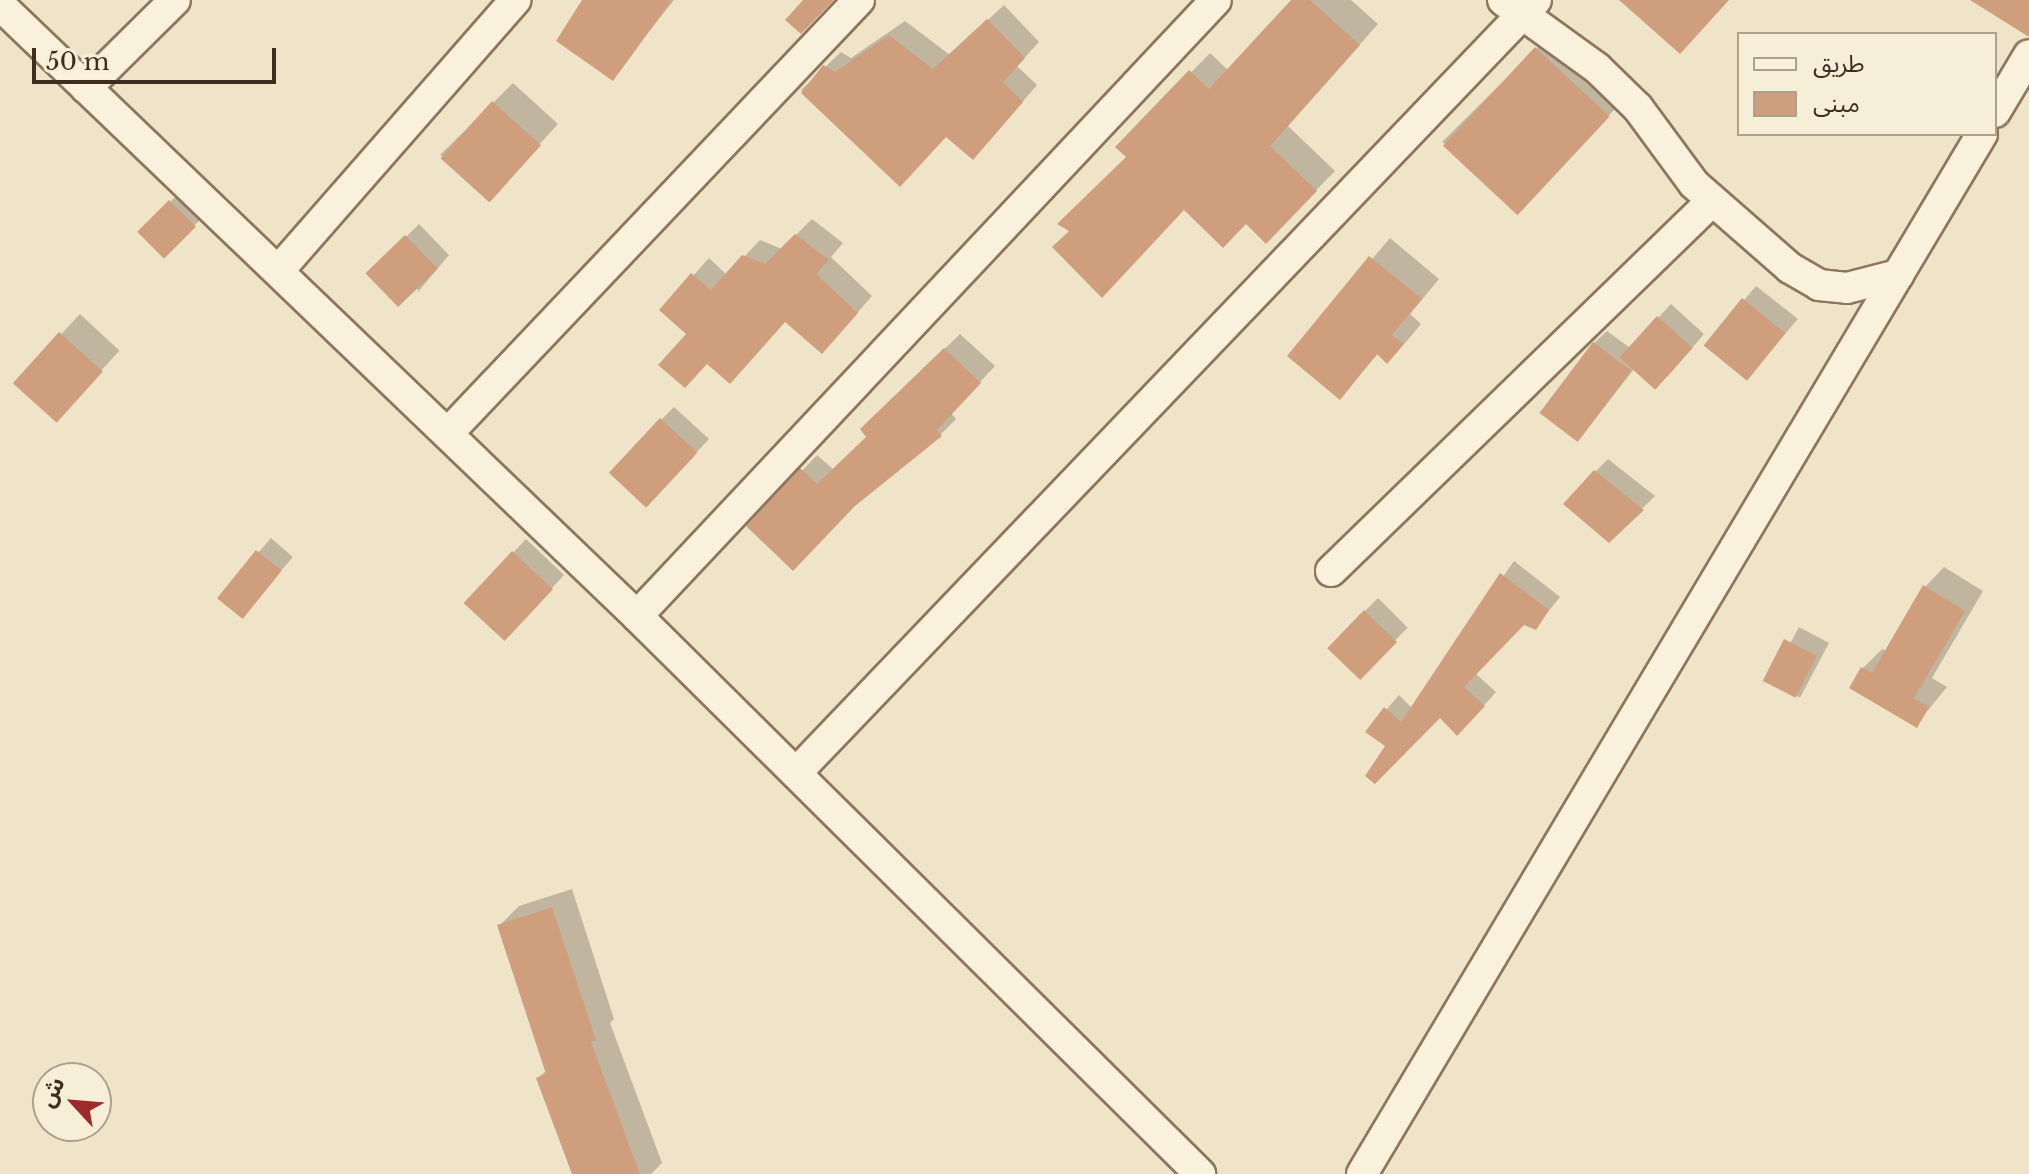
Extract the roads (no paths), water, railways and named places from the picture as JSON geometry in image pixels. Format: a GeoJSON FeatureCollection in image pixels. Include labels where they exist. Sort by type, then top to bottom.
{"type":"FeatureCollection","features":[{"type":"Feature","properties":{"kind":"street"},"geometry":{"type":"LineString","coordinates":[[86,88],[175,0]]}},
{"type":"Feature","properties":{"kind":"street"},"geometry":{"type":"LineString","coordinates":[[279,270],[515,0]]}},
{"type":"Feature","properties":{"kind":"street"},"geometry":{"type":"LineString","coordinates":[[448,433],[859,0]]}},
{"type":"Feature","properties":{"kind":"street"},"geometry":{"type":"LineString","coordinates":[[637,616],[1216,0]]}},
{"type":"Feature","properties":{"kind":"street"},"geometry":{"type":"LineString","coordinates":[[0,5],[637,616],[1200,1174]]}},
{"type":"Feature","properties":{"kind":"street"},"geometry":{"type":"LineString","coordinates":[[796,773],[1520,5],[1597,68],[1638,108],[1712,201],[1790,268],[1819,285],[1847,288],[1898,275]]}},
{"type":"Feature","properties":{"kind":"street"},"geometry":{"type":"LineString","coordinates":[[1997,109],[2029,55]]}},
{"type":"Feature","properties":{"kind":"street"},"geometry":{"type":"LineString","coordinates":[[1362,1174],[1981,136]]}},
{"type":"Feature","properties":{"kind":"street"},"geometry":{"type":"LineString","coordinates":[[1331,571],[1712,201]]}}]}
